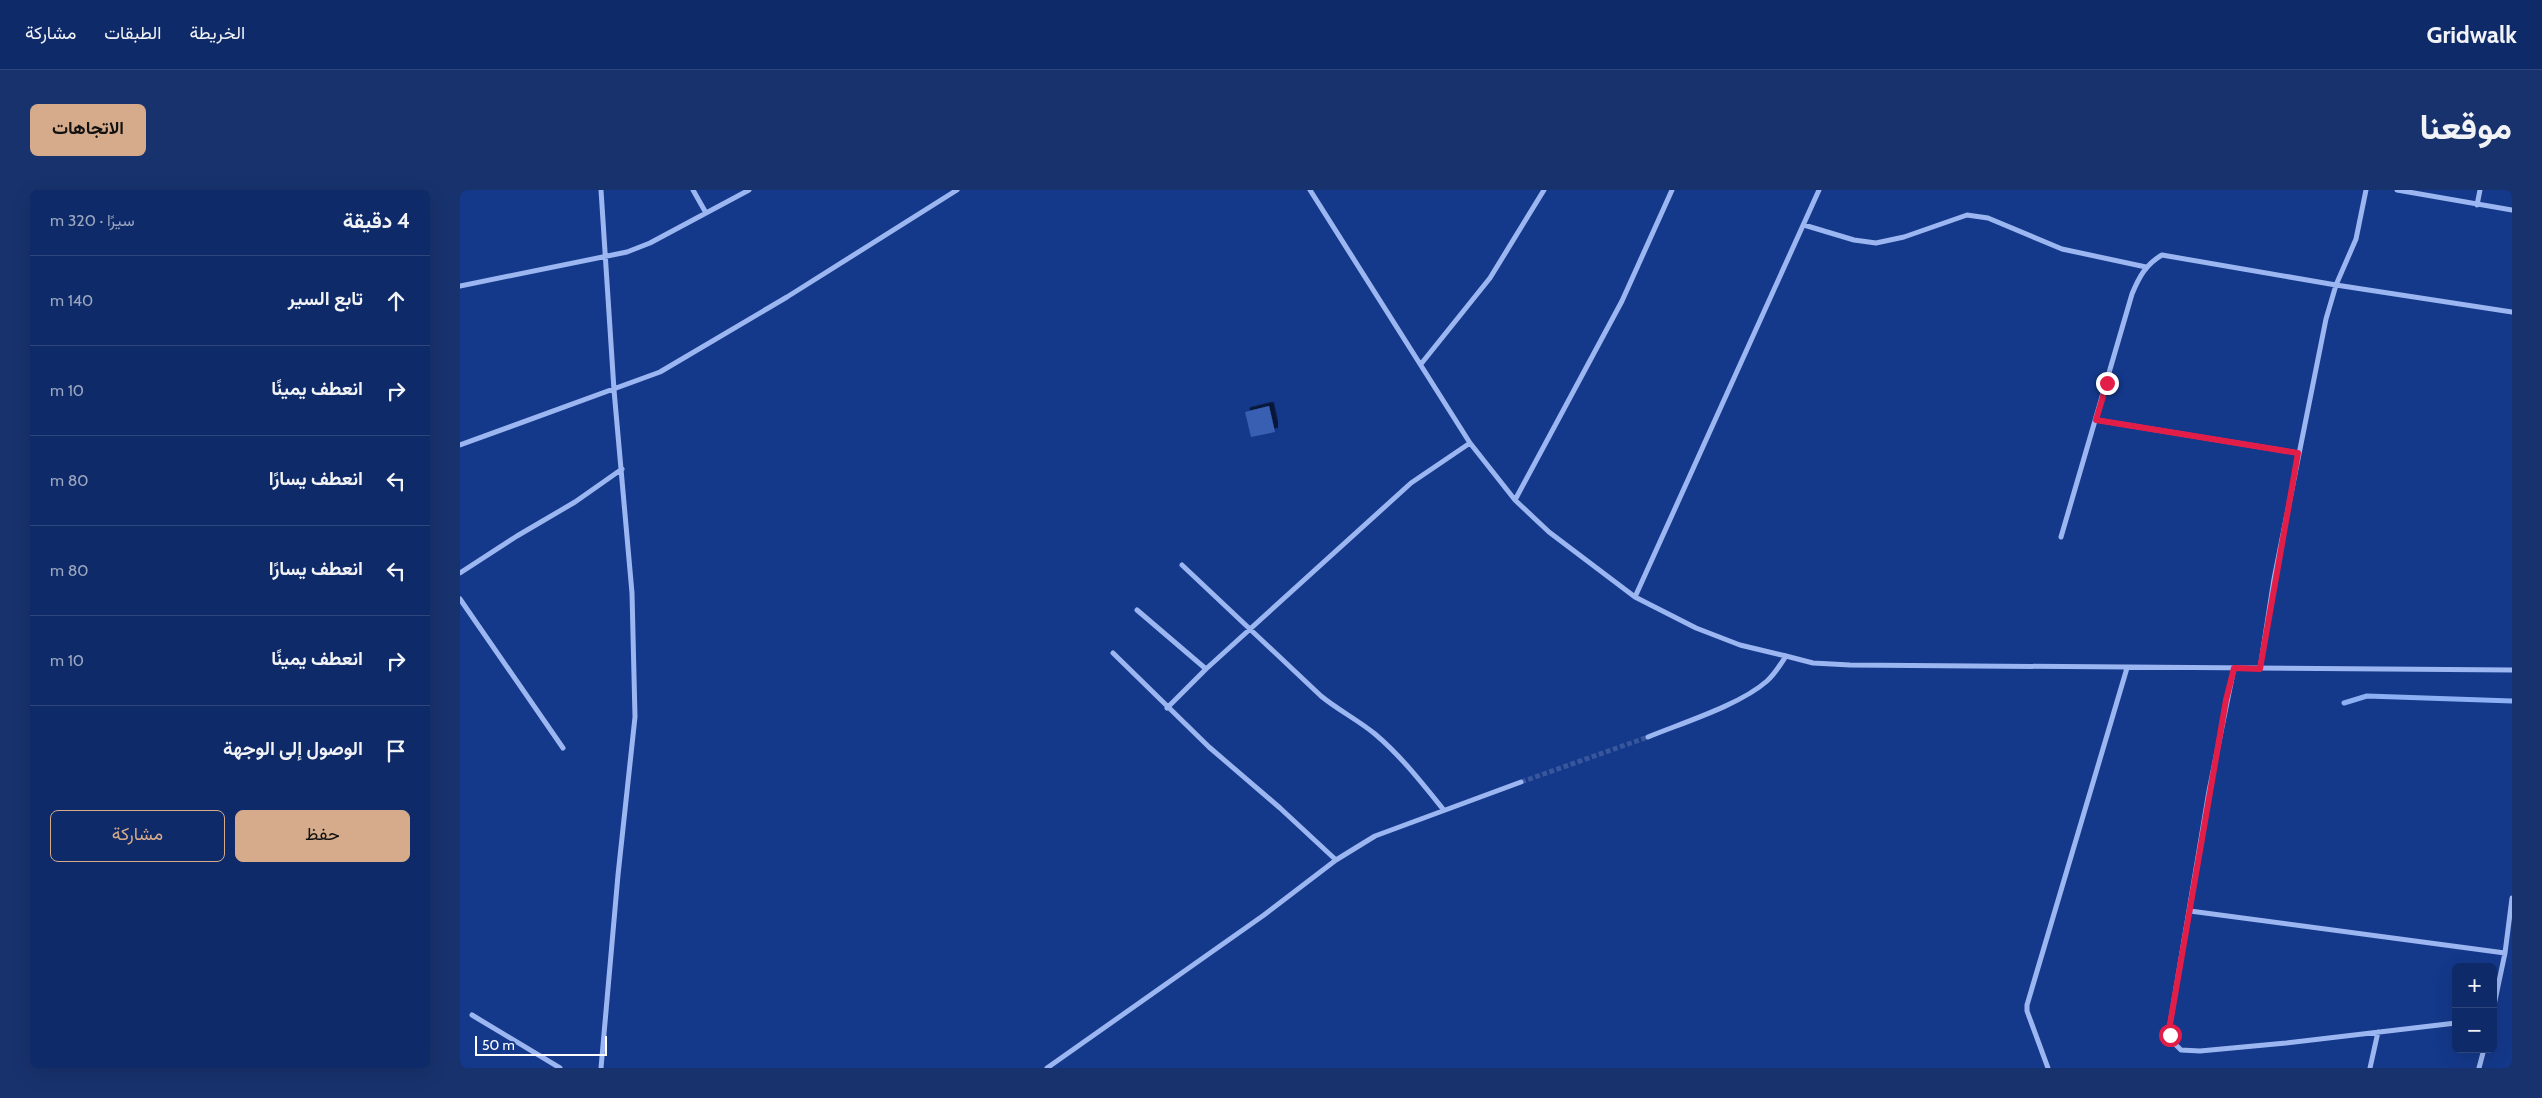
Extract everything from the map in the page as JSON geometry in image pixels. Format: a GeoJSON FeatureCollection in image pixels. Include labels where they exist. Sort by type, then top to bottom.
{"type":"FeatureCollection","features":[{"type":"Feature","properties":{"kind":"street"},"geometry":{"type":"LineString","coordinates":[[600,1068],[635,717],[632,593],[614,390],[601,190]]}},
{"type":"Feature","properties":{"kind":"street"},"geometry":{"type":"LineString","coordinates":[[693,190],[706,213]]}},
{"type":"Feature","properties":{"kind":"street"},"geometry":{"type":"LineString","coordinates":[[460,286],[604,255],[627,252],[650,243],[749,190]]}},
{"type":"Feature","properties":{"kind":"street"},"geometry":{"type":"LineString","coordinates":[[460,445],[660,372],[787,297],[957,190]]}},
{"type":"Feature","properties":{"kind":"street"},"geometry":{"type":"LineString","coordinates":[[1310,190],[1470,443],[1515,500],[1548,532],[1635,597],[1696,628],[1740,645],[1813,662],[1850,665],[2512,670]]}},
{"type":"Feature","properties":{"kind":"street"},"geometry":{"type":"LineString","coordinates":[[1421,364],[1490,278],[1544,190]]}},
{"type":"Feature","properties":{"kind":"street"},"geometry":{"type":"LineString","coordinates":[[1515,500],[1622,301],[1672,190]]}},
{"type":"Feature","properties":{"kind":"street"},"geometry":{"type":"LineString","coordinates":[[1635,597],[1819,190]]}},
{"type":"Feature","properties":{"kind":"street"},"geometry":{"type":"LineString","coordinates":[[2260,669],[2298,453],[2326,319],[2336,285],[2356,239],[2366,190]]}},
{"type":"Feature","properties":{"kind":"street"},"geometry":{"type":"LineString","coordinates":[[2397,190],[2512,210]]}},
{"type":"Feature","properties":{"kind":"street"},"geometry":{"type":"LineString","coordinates":[[2477,205],[2480,190]]}},
{"type":"Feature","properties":{"kind":"street"},"geometry":{"type":"LineString","coordinates":[[1804,225],[1854,240],[1876,243],[1904,237],[1967,215],[1988,218],[2062,249],[2146,267]]}},
{"type":"Feature","properties":{"kind":"street"},"geometry":{"type":"LineString","coordinates":[[2061,537],[2132,294],[2138,278],[2146,267],[2162,255],[2336,285],[2512,312]]}},
{"type":"Feature","properties":{"kind":"street"},"geometry":{"type":"LineString","coordinates":[[2096,420],[2298,453]]}},
{"type":"Feature","properties":{"kind":"street"},"geometry":{"type":"LineString","coordinates":[[1167,708],[1250,628],[1411,483],[1470,443]]}},
{"type":"Feature","properties":{"kind":"street"},"geometry":{"type":"LineString","coordinates":[[460,573],[517,536],[575,502],[622,469]]}},
{"type":"Feature","properties":{"kind":"street"},"geometry":{"type":"LineString","coordinates":[[1182,565],[1337,710],[1374,733],[1392,750],[1443,809]]}},
{"type":"Feature","properties":{"kind":"street"},"geometry":{"type":"LineString","coordinates":[[460,599],[562,748]]}},
{"type":"Feature","properties":{"kind":"street"},"geometry":{"type":"LineString","coordinates":[[1137,610],[1206,669]]}},
{"type":"Feature","properties":{"kind":"street"},"geometry":{"type":"LineString","coordinates":[[1113,653],[1167,708],[1336,860]]}},
{"type":"Feature","properties":{"kind":"street"},"geometry":{"type":"LineString","coordinates":[[1648,737],[1733,702],[1766,683],[1786,656]]}},
{"type":"Feature","properties":{"kind":"street"},"geometry":{"type":"LineString","coordinates":[[2048,1068],[2027,1011],[2027,1005],[2127,668]]}},
{"type":"Feature","properties":{"kind":"street"},"geometry":{"type":"LineString","coordinates":[[2234,668],[2226,700],[2169,1030],[2174,1043],[2181,1050],[2200,1051],[2452,1023]]}},
{"type":"Feature","properties":{"kind":"street"},"geometry":{"type":"LineString","coordinates":[[1047,1068],[1264,915],[1336,860],[1375,836],[1443,809],[1521,782]]}},
{"type":"Feature","properties":{"kind":"street"},"geometry":{"type":"LineString","coordinates":[[2493,1008],[2505,953],[2512,898]]}},
{"type":"Feature","properties":{"kind":"street"},"geometry":{"type":"LineString","coordinates":[[2190,911],[2505,953]]}},
{"type":"Feature","properties":{"kind":"street"},"geometry":{"type":"LineString","coordinates":[[472,1015],[560,1068]]}},
{"type":"Feature","properties":{"kind":"street"},"geometry":{"type":"LineString","coordinates":[[2370,1068],[2378,1032]]}},
{"type":"Feature","properties":{"kind":"street"},"geometry":{"type":"LineString","coordinates":[[2479,1068],[2483,1053]]}},
{"type":"Feature","properties":{"kind":"building"},"geometry":{"type":"Polygon","coordinates":[[[1269,406],[1275,432],[1251,437],[1245,412],[1269,406]]]}},
{"type":"Feature","properties":{"kind":"waterway"},"geometry":{"type":"LineString","coordinates":[[2344,703],[2367,696],[2512,701]]}},
{"type":"Feature","properties":{"kind":"tunnel"},"geometry":{"type":"LineString","coordinates":[[1521,782],[1648,737]]}},
{"type":"Feature","properties":{"kind":"route"},"geometry":{"type":"LineString","coordinates":[[2107,383],[2096,420],[2298,453],[2274,579],[2260,669],[2234,668],[2226,700],[2169,1030],[2170,1035]]}}]}
